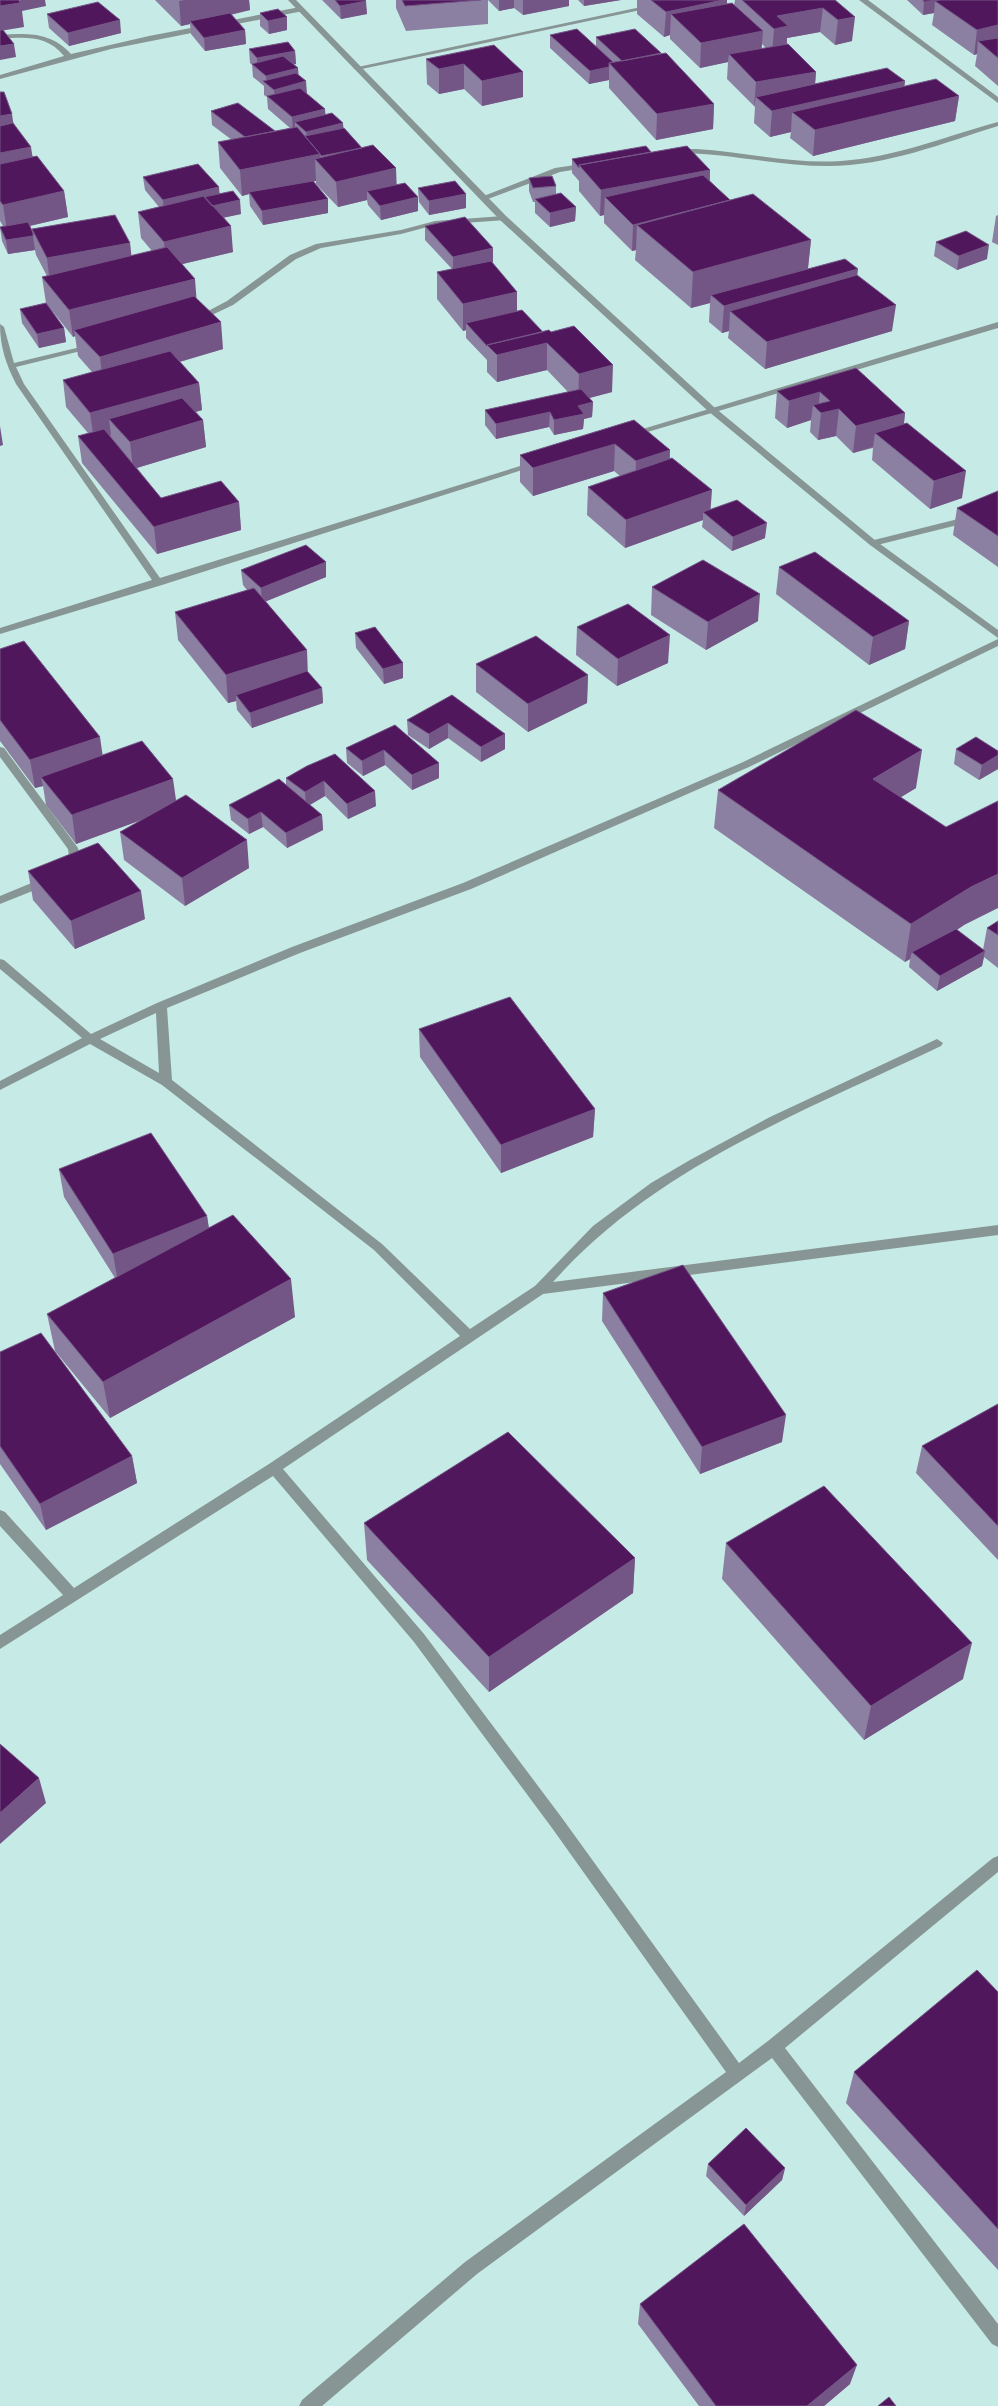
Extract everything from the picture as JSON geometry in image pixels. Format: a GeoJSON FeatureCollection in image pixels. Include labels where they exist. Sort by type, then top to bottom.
{"type":"FeatureCollection","features":[{"type":"Feature","properties":{"kind":"street"},"geometry":{"type":"LineString","coordinates":[[292,0],[503,218],[711,409],[873,542],[998,635]]}},
{"type":"Feature","properties":{"kind":"street"},"geometry":{"type":"LineString","coordinates":[[357,68],[684,0]]}},
{"type":"Feature","properties":{"kind":"street"},"geometry":{"type":"LineString","coordinates":[[863,0],[998,101]]}},
{"type":"Feature","properties":{"kind":"street"},"geometry":{"type":"LineString","coordinates":[[0,78],[27,68],[70,58],[300,9]]}},
{"type":"Feature","properties":{"kind":"street"},"geometry":{"type":"LineString","coordinates":[[0,37],[34,36],[49,38],[62,47],[70,58]]}},
{"type":"Feature","properties":{"kind":"street"},"geometry":{"type":"LineString","coordinates":[[668,152],[701,150],[826,164],[852,164],[876,161],[998,124]]}},
{"type":"Feature","properties":{"kind":"street"},"geometry":{"type":"LineString","coordinates":[[484,197],[558,170],[596,163]]}},
{"type":"Feature","properties":{"kind":"street"},"geometry":{"type":"LineString","coordinates":[[190,321],[212,313],[293,256],[319,246],[401,232],[435,223],[503,218]]}},
{"type":"Feature","properties":{"kind":"street"},"geometry":{"type":"LineString","coordinates":[[625,436],[998,325]]}},
{"type":"Feature","properties":{"kind":"street"},"geometry":{"type":"LineString","coordinates":[[0,328],[11,366],[20,384],[160,583]]}},
{"type":"Feature","properties":{"kind":"street"},"geometry":{"type":"LineString","coordinates":[[11,366],[99,345]]}},
{"type":"Feature","properties":{"kind":"street"},"geometry":{"type":"LineString","coordinates":[[1,632],[549,460]]}},
{"type":"Feature","properties":{"kind":"street"},"geometry":{"type":"LineString","coordinates":[[873,542],[998,512]]}},
{"type":"Feature","properties":{"kind":"street"},"geometry":{"type":"LineString","coordinates":[[0,1086],[90,1039],[161,1006],[296,950],[467,886],[718,777],[998,642]]}},
{"type":"Feature","properties":{"kind":"street"},"geometry":{"type":"LineString","coordinates":[[0,750],[73,848],[75,856],[68,867],[42,884],[0,900]]}},
{"type":"Feature","properties":{"kind":"street"},"geometry":{"type":"LineString","coordinates":[[0,963],[90,1039],[166,1082],[378,1247],[470,1337]]}},
{"type":"Feature","properties":{"kind":"street"},"geometry":{"type":"LineString","coordinates":[[161,1006],[166,1082]]}},
{"type":"Feature","properties":{"kind":"street"},"geometry":{"type":"LineString","coordinates":[[0,1642],[274,1468],[470,1337],[540,1288],[568,1256],[618,1212],[676,1174],[741,1138],[937,1043]]}},
{"type":"Feature","properties":{"kind":"street"},"geometry":{"type":"LineString","coordinates":[[540,1288],[998,1230]]}},
{"type":"Feature","properties":{"kind":"street"},"geometry":{"type":"LineString","coordinates":[[274,1468],[420,1638],[737,2074]]}},
{"type":"Feature","properties":{"kind":"street"},"geometry":{"type":"LineString","coordinates":[[0,1516],[72,1596]]}},
{"type":"Feature","properties":{"kind":"street"},"geometry":{"type":"LineString","coordinates":[[308,2406],[471,2268],[774,2047],[998,1863]]}},
{"type":"Feature","properties":{"kind":"street"},"geometry":{"type":"LineString","coordinates":[[774,2047],[998,2338]]}},
{"type":"Feature","properties":{"kind":"building"},"geometry":{"type":"Polygon","coordinates":[[[0,0],[19,0],[20,3],[0,6],[0,0]]]}},
{"type":"Feature","properties":{"kind":"building"},"geometry":{"type":"Polygon","coordinates":[[[335,0],[365,0],[366,1],[340,6],[335,0]]]}},
{"type":"Feature","properties":{"kind":"building"},"geometry":{"type":"Polygon","coordinates":[[[402,0],[481,0],[405,6],[402,0]]]}},
{"type":"Feature","properties":{"kind":"building"},"geometry":{"type":"Polygon","coordinates":[[[651,0],[723,0],[666,12],[651,0]]]}},
{"type":"Feature","properties":{"kind":"building"},"geometry":{"type":"Polygon","coordinates":[[[742,0],[835,0],[855,17],[838,20],[823,8],[777,16],[788,26],[774,29],[742,0]]]}},
{"type":"Feature","properties":{"kind":"building"},"geometry":{"type":"Polygon","coordinates":[[[998,0],[998,25],[977,30],[935,1],[998,0]]]}},
{"type":"Feature","properties":{"kind":"building"},"geometry":{"type":"Polygon","coordinates":[[[98,2],[120,20],[68,33],[47,14],[98,2]]]}},
{"type":"Feature","properties":{"kind":"building"},"geometry":{"type":"Polygon","coordinates":[[[732,3],[763,31],[701,43],[671,14],[732,3]]]}},
{"type":"Feature","properties":{"kind":"building"},"geometry":{"type":"Polygon","coordinates":[[[278,9],[287,17],[268,21],[260,13],[278,9]]]}},
{"type":"Feature","properties":{"kind":"building"},"geometry":{"type":"Polygon","coordinates":[[[230,13],[245,30],[204,38],[190,21],[230,13]]]}},
{"type":"Feature","properties":{"kind":"building"},"geometry":{"type":"Polygon","coordinates":[[[577,29],[613,62],[609,63],[609,67],[590,71],[550,35],[577,29]]]}},
{"type":"Feature","properties":{"kind":"building"},"geometry":{"type":"Polygon","coordinates":[[[635,29],[661,53],[622,61],[596,37],[635,29]]]}},
{"type":"Feature","properties":{"kind":"building"},"geometry":{"type":"Polygon","coordinates":[[[0,30],[3,30],[14,44],[0,46],[0,30]]]}},
{"type":"Feature","properties":{"kind":"building"},"geometry":{"type":"Polygon","coordinates":[[[998,38],[998,58],[978,41],[998,38]]]}},
{"type":"Feature","properties":{"kind":"building"},"geometry":{"type":"Polygon","coordinates":[[[288,42],[295,51],[257,58],[249,49],[288,42]]]}},
{"type":"Feature","properties":{"kind":"building"},"geometry":{"type":"Polygon","coordinates":[[[788,44],[816,72],[756,82],[729,54],[788,44]]]}},
{"type":"Feature","properties":{"kind":"building"},"geometry":{"type":"Polygon","coordinates":[[[494,45],[523,72],[482,81],[464,64],[439,69],[426,59],[494,45]]]}},
{"type":"Feature","properties":{"kind":"building"},"geometry":{"type":"Polygon","coordinates":[[[666,53],[714,104],[657,114],[609,63],[666,53]]]}},
{"type":"Feature","properties":{"kind":"building"},"geometry":{"type":"Polygon","coordinates":[[[283,56],[298,68],[266,76],[252,64],[283,56]]]}},
{"type":"Feature","properties":{"kind":"building"},"geometry":{"type":"Polygon","coordinates":[[[887,68],[905,81],[772,111],[756,97],[887,68]]]}},
{"type":"Feature","properties":{"kind":"building"},"geometry":{"type":"Polygon","coordinates":[[[296,73],[306,81],[274,90],[263,81],[296,73]]]}},
{"type":"Feature","properties":{"kind":"building"},"geometry":{"type":"Polygon","coordinates":[[[936,79],[959,96],[815,130],[792,112],[936,79]]]}},
{"type":"Feature","properties":{"kind":"building"},"geometry":{"type":"Polygon","coordinates":[[[300,88],[325,109],[292,117],[267,96],[300,88]]]}},
{"type":"Feature","properties":{"kind":"building"},"geometry":{"type":"Polygon","coordinates":[[[0,92],[4,92],[12,114],[0,116],[0,92]]]}},
{"type":"Feature","properties":{"kind":"building"},"geometry":{"type":"Polygon","coordinates":[[[238,103],[275,131],[245,137],[211,111],[238,103]]]}},
{"type":"Feature","properties":{"kind":"building"},"geometry":{"type":"Polygon","coordinates":[[[332,113],[343,123],[306,132],[295,122],[332,113]]]}},
{"type":"Feature","properties":{"kind":"building"},"geometry":{"type":"Polygon","coordinates":[[[13,123],[31,147],[0,153],[0,126],[13,123]]]}},
{"type":"Feature","properties":{"kind":"building"},"geometry":{"type":"Polygon","coordinates":[[[297,127],[320,154],[240,170],[218,142],[297,127]]]}},
{"type":"Feature","properties":{"kind":"building"},"geometry":{"type":"Polygon","coordinates":[[[344,128],[362,148],[321,156],[305,136],[344,128]]]}},
{"type":"Feature","properties":{"kind":"building"},"geometry":{"type":"Polygon","coordinates":[[[373,145],[396,168],[336,182],[315,159],[373,145]]]}},
{"type":"Feature","properties":{"kind":"building"},"geometry":{"type":"Polygon","coordinates":[[[646,146],[651,152],[579,165],[579,168],[572,159],[646,146]]]}},
{"type":"Feature","properties":{"kind":"building"},"geometry":{"type":"Polygon","coordinates":[[[687,146],[710,170],[601,190],[579,165],[687,146]]]}},
{"type":"Feature","properties":{"kind":"building"},"geometry":{"type":"Polygon","coordinates":[[[37,156],[64,191],[3,205],[0,201],[0,164],[37,156]]]}},
{"type":"Feature","properties":{"kind":"building"},"geometry":{"type":"Polygon","coordinates":[[[198,164],[219,187],[163,200],[143,177],[198,164]]]}},
{"type":"Feature","properties":{"kind":"building"},"geometry":{"type":"Polygon","coordinates":[[[703,175],[730,200],[633,225],[605,197],[703,175]]]}},
{"type":"Feature","properties":{"kind":"building"},"geometry":{"type":"Polygon","coordinates":[[[552,176],[556,186],[533,188],[529,178],[552,176]]]}},
{"type":"Feature","properties":{"kind":"building"},"geometry":{"type":"Polygon","coordinates":[[[313,181],[328,199],[262,211],[249,192],[313,181]]]}},
{"type":"Feature","properties":{"kind":"building"},"geometry":{"type":"Polygon","coordinates":[[[455,181],[466,194],[429,201],[418,188],[455,181]]]}},
{"type":"Feature","properties":{"kind":"building"},"geometry":{"type":"Polygon","coordinates":[[[405,183],[418,197],[380,206],[367,191],[405,183]]]}},
{"type":"Feature","properties":{"kind":"building"},"geometry":{"type":"Polygon","coordinates":[[[233,191],[240,200],[212,206],[204,197],[233,191]]]}},
{"type":"Feature","properties":{"kind":"building"},"geometry":{"type":"Polygon","coordinates":[[[561,193],[576,207],[550,213],[535,199],[561,193]]]}},
{"type":"Feature","properties":{"kind":"building"},"geometry":{"type":"Polygon","coordinates":[[[753,194],[811,240],[693,272],[637,225],[753,194]]]}},
{"type":"Feature","properties":{"kind":"building"},"geometry":{"type":"Polygon","coordinates":[[[204,196],[231,226],[164,242],[138,212],[204,196]]]}},
{"type":"Feature","properties":{"kind":"building"},"geometry":{"type":"Polygon","coordinates":[[[115,215],[130,243],[47,258],[32,229],[115,215]]]}},
{"type":"Feature","properties":{"kind":"building"},"geometry":{"type":"Polygon","coordinates":[[[465,217],[493,248],[453,257],[425,226],[465,217]]]}},
{"type":"Feature","properties":{"kind":"building"},"geometry":{"type":"Polygon","coordinates":[[[28,222],[33,236],[6,240],[0,227],[28,222]]]}},
{"type":"Feature","properties":{"kind":"building"},"geometry":{"type":"Polygon","coordinates":[[[966,231],[989,245],[959,256],[936,242],[966,231]]]}},
{"type":"Feature","properties":{"kind":"building"},"geometry":{"type":"Polygon","coordinates":[[[167,247],[195,279],[69,310],[42,277],[167,247]]]}},
{"type":"Feature","properties":{"kind":"building"},"geometry":{"type":"Polygon","coordinates":[[[845,259],[858,269],[724,306],[711,295],[845,259]]]}},
{"type":"Feature","properties":{"kind":"building"},"geometry":{"type":"Polygon","coordinates":[[[491,261],[517,292],[463,304],[437,272],[491,261]]]}},
{"type":"Feature","properties":{"kind":"building"},"geometry":{"type":"Polygon","coordinates":[[[857,275],[896,305],[767,342],[730,311],[857,275]]]}},
{"type":"Feature","properties":{"kind":"building"},"geometry":{"type":"Polygon","coordinates":[[[194,296],[221,322],[100,357],[74,330],[194,296]]]}},
{"type":"Feature","properties":{"kind":"building"},"geometry":{"type":"Polygon","coordinates":[[[46,303],[64,328],[37,334],[20,309],[46,303]]]}},
{"type":"Feature","properties":{"kind":"building"},"geometry":{"type":"Polygon","coordinates":[[[522,310],[543,332],[487,346],[466,323],[522,310]]]}},
{"type":"Feature","properties":{"kind":"building"},"geometry":{"type":"Polygon","coordinates":[[[574,326],[613,365],[579,374],[547,343],[497,355],[487,345],[549,330],[551,332],[574,326]]]}},
{"type":"Feature","properties":{"kind":"building"},"geometry":{"type":"Polygon","coordinates":[[[170,351],[199,383],[90,413],[63,380],[170,351]]]}},
{"type":"Feature","properties":{"kind":"building"},"geometry":{"type":"Polygon","coordinates":[[[856,368],[905,413],[856,426],[839,409],[821,413],[813,405],[830,401],[820,392],[789,401],[777,391],[856,368]]]}},
{"type":"Feature","properties":{"kind":"building"},"geometry":{"type":"Polygon","coordinates":[[[581,389],[593,402],[578,406],[584,414],[554,420],[550,412],[496,424],[485,410],[581,389]]]}},
{"type":"Feature","properties":{"kind":"building"},"geometry":{"type":"Polygon","coordinates":[[[182,398],[203,420],[130,442],[109,419],[182,398]]]}},
{"type":"Feature","properties":{"kind":"building"},"geometry":{"type":"Polygon","coordinates":[[[634,420],[670,450],[636,461],[615,444],[533,468],[520,455],[634,420]]]}},
{"type":"Feature","properties":{"kind":"building"},"geometry":{"type":"Polygon","coordinates":[[[907,423],[966,471],[934,481],[875,433],[907,423]]]}},
{"type":"Feature","properties":{"kind":"building"},"geometry":{"type":"Polygon","coordinates":[[[104,429],[161,498],[221,481],[239,502],[154,527],[78,436],[104,429]]]}},
{"type":"Feature","properties":{"kind":"building"},"geometry":{"type":"Polygon","coordinates":[[[672,458],[712,490],[626,520],[588,487],[672,458]]]}},
{"type":"Feature","properties":{"kind":"building"},"geometry":{"type":"Polygon","coordinates":[[[998,491],[998,536],[957,508],[998,491]]]}},
{"type":"Feature","properties":{"kind":"building"},"geometry":{"type":"Polygon","coordinates":[[[737,500],[767,523],[733,537],[703,512],[737,500]]]}},
{"type":"Feature","properties":{"kind":"building"},"geometry":{"type":"Polygon","coordinates":[[[306,545],[326,562],[261,588],[241,570],[306,545]]]}},
{"type":"Feature","properties":{"kind":"building"},"geometry":{"type":"Polygon","coordinates":[[[815,552],[909,621],[873,637],[779,567],[815,552]]]}},
{"type":"Feature","properties":{"kind":"building"},"geometry":{"type":"Polygon","coordinates":[[[703,560],[760,594],[708,622],[652,587],[703,560]]]}},
{"type":"Feature","properties":{"kind":"building"},"geometry":{"type":"Polygon","coordinates":[[[254,588],[307,650],[226,675],[175,612],[254,588]]]}},
{"type":"Feature","properties":{"kind":"building"},"geometry":{"type":"Polygon","coordinates":[[[628,604],[670,635],[618,659],[577,627],[628,604]]]}},
{"type":"Feature","properties":{"kind":"building"},"geometry":{"type":"Polygon","coordinates":[[[375,627],[403,663],[383,669],[355,633],[375,627]]]}},
{"type":"Feature","properties":{"kind":"building"},"geometry":{"type":"Polygon","coordinates":[[[536,636],[588,675],[528,704],[476,664],[536,636]]]}},
{"type":"Feature","properties":{"kind":"building"},"geometry":{"type":"Polygon","coordinates":[[[24,641],[100,737],[30,760],[0,720],[0,649],[24,641]]]}},
{"type":"Feature","properties":{"kind":"building"},"geometry":{"type":"Polygon","coordinates":[[[307,671],[322,688],[250,713],[236,695],[307,671]]]}},
{"type":"Feature","properties":{"kind":"building"},"geometry":{"type":"Polygon","coordinates":[[[452,695],[505,734],[481,747],[448,723],[429,734],[407,720],[452,695]]]}},
{"type":"Feature","properties":{"kind":"building"},"geometry":{"type":"Polygon","coordinates":[[[856,710],[922,750],[873,779],[946,827],[998,801],[998,874],[971,887],[911,924],[718,790],[856,710]]]}},
{"type":"Feature","properties":{"kind":"building"},"geometry":{"type":"Polygon","coordinates":[[[395,725],[439,763],[412,775],[384,750],[362,761],[346,748],[395,725]]]}},
{"type":"Feature","properties":{"kind":"building"},"geometry":{"type":"Polygon","coordinates":[[[976,737],[998,751],[998,755],[982,765],[956,749],[976,737]]]}},
{"type":"Feature","properties":{"kind":"building"},"geometry":{"type":"Polygon","coordinates":[[[142,741],[173,779],[72,815],[41,777],[142,741]]]}},
{"type":"Feature","properties":{"kind":"building"},"geometry":{"type":"Polygon","coordinates":[[[335,754],[375,791],[347,804],[324,781],[305,792],[286,778],[307,766],[335,754]]]}},
{"type":"Feature","properties":{"kind":"building"},"geometry":{"type":"Polygon","coordinates":[[[279,779],[322,815],[286,833],[261,812],[248,819],[229,805],[279,779]]]}},
{"type":"Feature","properties":{"kind":"building"},"geometry":{"type":"Polygon","coordinates":[[[186,795],[247,840],[182,878],[120,832],[186,795]]]}},
{"type":"Feature","properties":{"kind":"building"},"geometry":{"type":"Polygon","coordinates":[[[98,843],[141,891],[71,921],[28,871],[98,843]]]}},
{"type":"Feature","properties":{"kind":"building"},"geometry":{"type":"Polygon","coordinates":[[[998,921],[998,935],[987,928],[998,921]]]}},
{"type":"Feature","properties":{"kind":"building"},"geometry":{"type":"Polygon","coordinates":[[[956,929],[985,951],[940,976],[912,952],[956,929]]]}},
{"type":"Feature","properties":{"kind":"building"},"geometry":{"type":"Polygon","coordinates":[[[510,997],[595,1109],[501,1145],[419,1029],[510,997]]]}},
{"type":"Feature","properties":{"kind":"building"},"geometry":{"type":"Polygon","coordinates":[[[151,1133],[207,1216],[113,1254],[59,1169],[151,1133]]]}},
{"type":"Feature","properties":{"kind":"building"},"geometry":{"type":"Polygon","coordinates":[[[233,1215],[291,1279],[103,1382],[47,1314],[233,1215]]]}},
{"type":"Feature","properties":{"kind":"building"},"geometry":{"type":"Polygon","coordinates":[[[683,1265],[786,1415],[702,1447],[603,1293],[683,1265]]]}},
{"type":"Feature","properties":{"kind":"building"},"geometry":{"type":"Polygon","coordinates":[[[41,1333],[132,1456],[40,1504],[0,1446],[0,1352],[41,1333]]]}},
{"type":"Feature","properties":{"kind":"building"},"geometry":{"type":"Polygon","coordinates":[[[998,1404],[998,1526],[922,1446],[998,1404]]]}},
{"type":"Feature","properties":{"kind":"building"},"geometry":{"type":"Polygon","coordinates":[[[508,1432],[635,1558],[489,1657],[364,1523],[508,1432]]]}},
{"type":"Feature","properties":{"kind":"building"},"geometry":{"type":"Polygon","coordinates":[[[824,1486],[972,1643],[871,1706],[726,1543],[824,1486]]]}},
{"type":"Feature","properties":{"kind":"building"},"geometry":{"type":"Polygon","coordinates":[[[0,1744],[39,1778],[0,1813],[0,1744]]]}},
{"type":"Feature","properties":{"kind":"building"},"geometry":{"type":"Polygon","coordinates":[[[977,1970],[998,1992],[998,2229],[854,2072],[977,1970]]]}},
{"type":"Feature","properties":{"kind":"building"},"geometry":{"type":"Polygon","coordinates":[[[746,2128],[785,2168],[746,2205],[708,2164],[746,2128]]]}},
{"type":"Feature","properties":{"kind":"building"},"geometry":{"type":"Polygon","coordinates":[[[744,2224],[857,2365],[807,2406],[716,2406],[640,2304],[744,2224]]]}},
{"type":"Feature","properties":{"kind":"building"},"geometry":{"type":"Polygon","coordinates":[[[889,2397],[896,2406],[878,2406],[889,2397]]]}}]}
